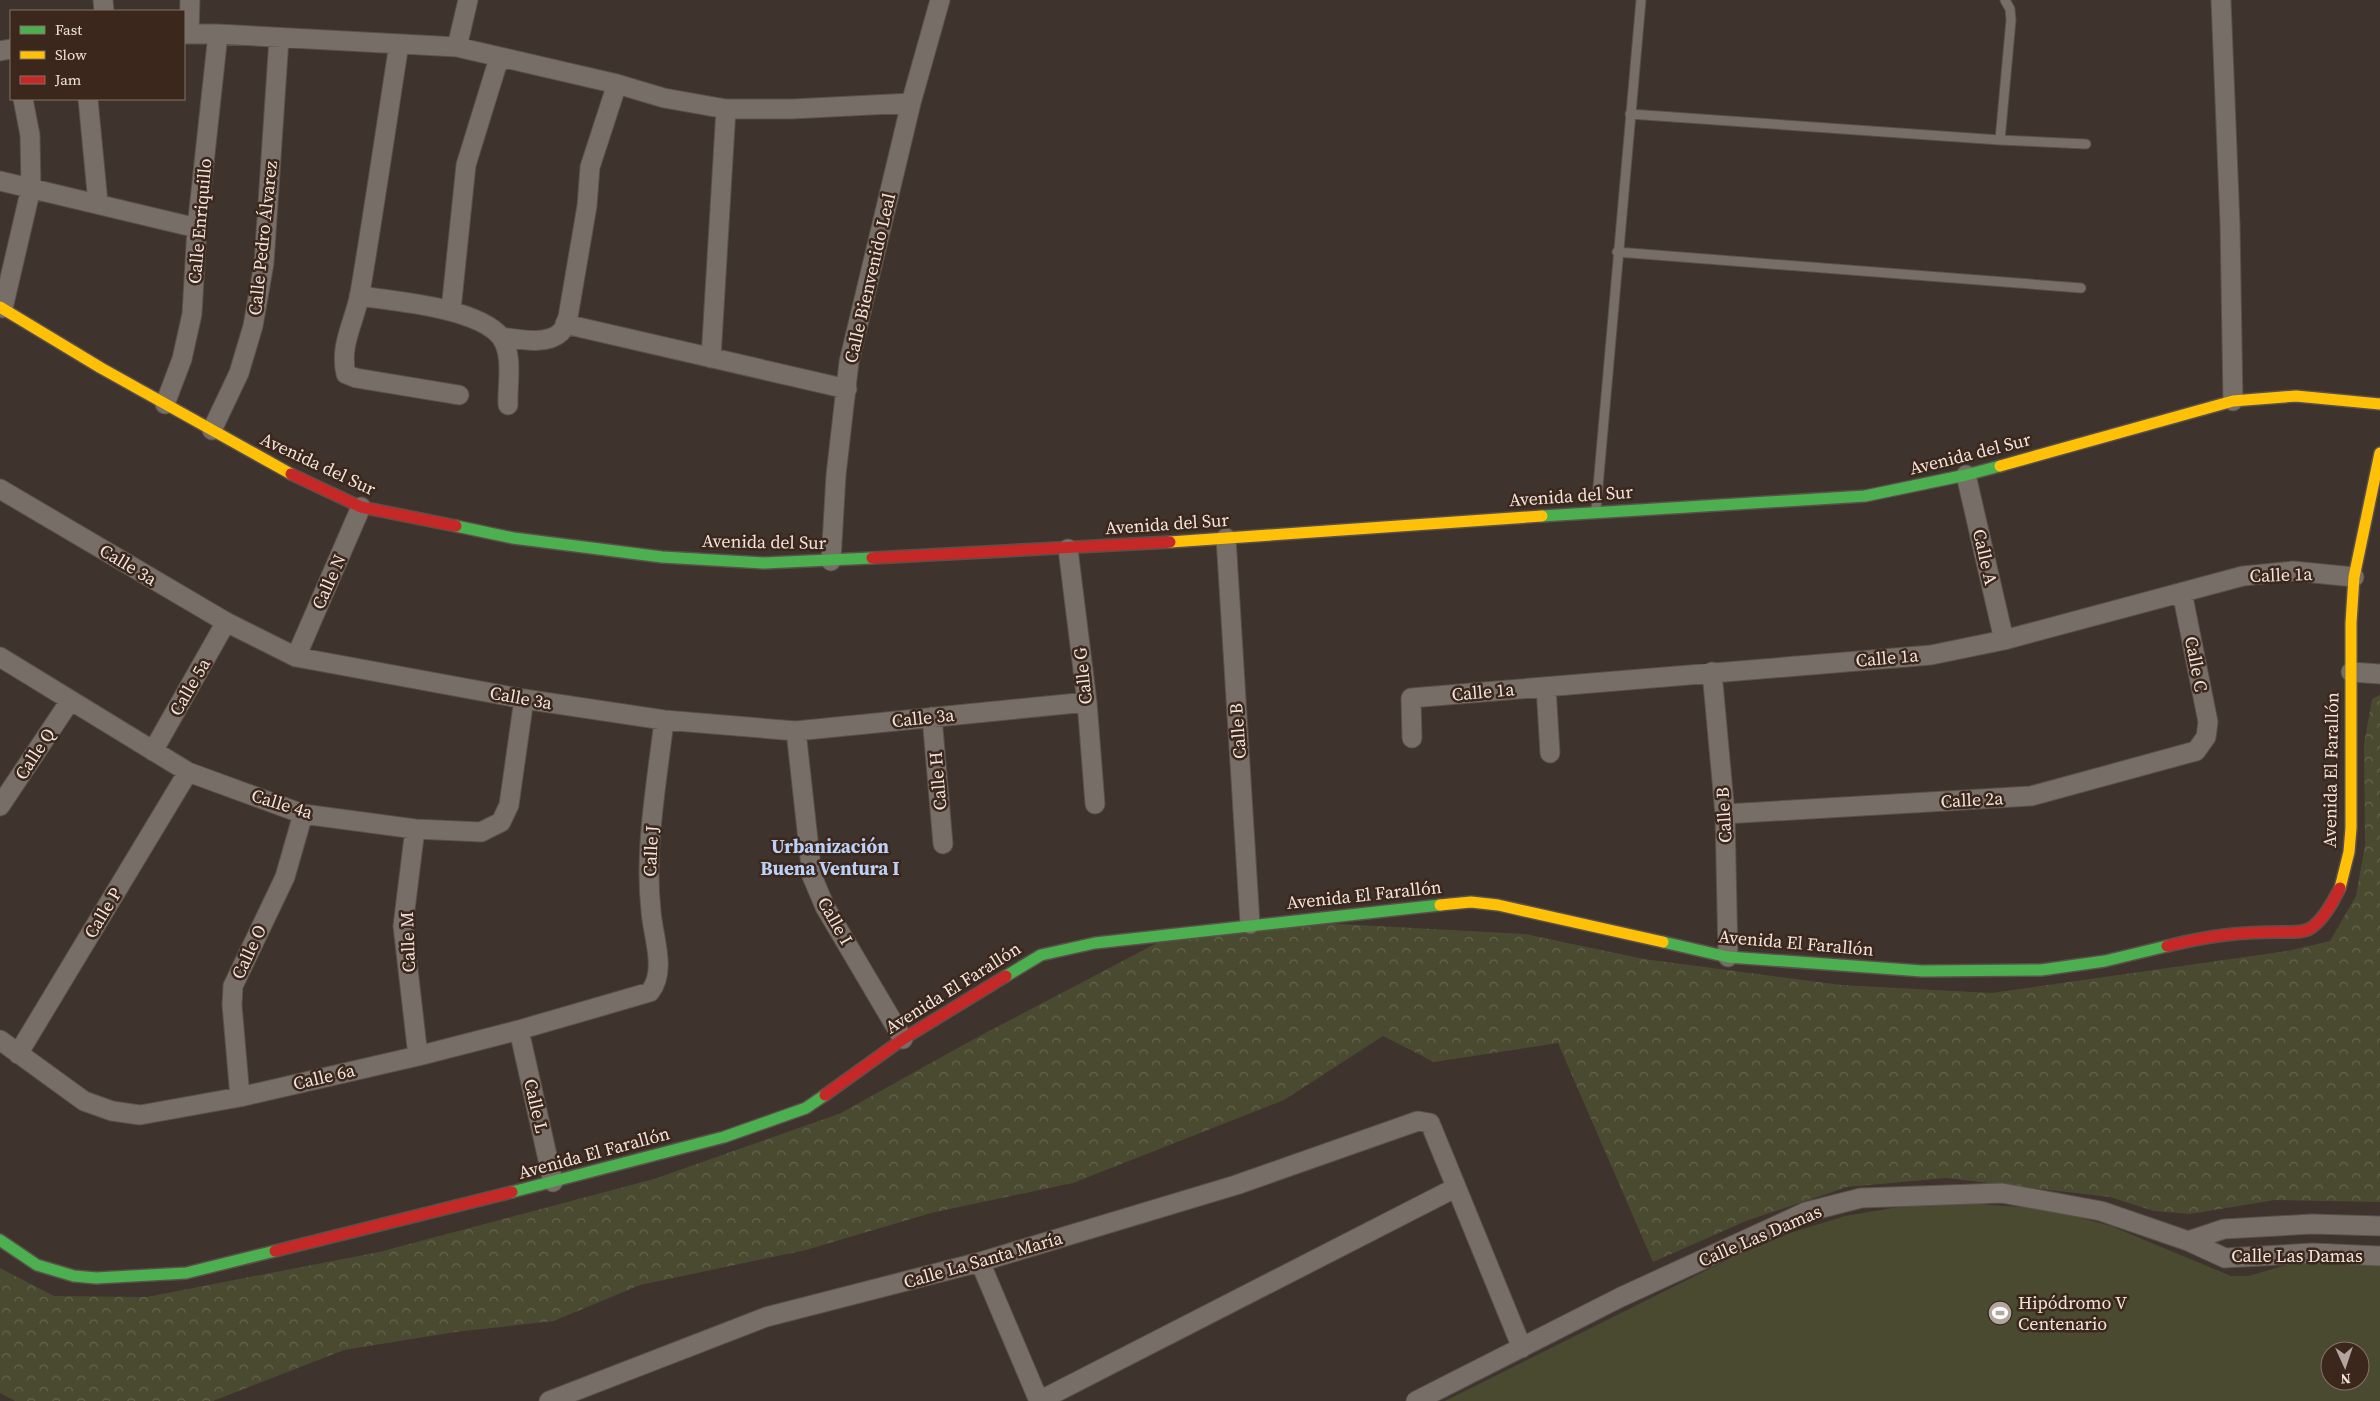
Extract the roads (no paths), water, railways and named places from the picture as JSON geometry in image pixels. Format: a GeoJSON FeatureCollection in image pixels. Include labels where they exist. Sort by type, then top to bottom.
{"type":"FeatureCollection","features":[{"type":"Feature","properties":{"kind":"street"},"geometry":{"type":"LineString","coordinates":[[190,0],[186,34],[218,34],[457,47],[617,84],[664,98],[726,109],[792,109],[911,103]]}},
{"type":"Feature","properties":{"kind":"street"},"geometry":{"type":"LineString","coordinates":[[457,47],[468,0]]}},
{"type":"Feature","properties":{"kind":"street","name":"Calle Bienvenido Leal"},"geometry":{"type":"LineString","coordinates":[[831,561],[836,475],[849,362],[911,103],[940,0]]}},
{"type":"Feature","properties":{"kind":"street"},"geometry":{"type":"LineString","coordinates":[[2221,0],[2230,224],[2233,401]]}},
{"type":"Feature","properties":{"kind":"street","name":"Calle Enriquillo"},"geometry":{"type":"LineString","coordinates":[[165,404],[188,338],[195,283],[198,228],[218,34]]}},
{"type":"Feature","properties":{"kind":"street","name":"Calle Pedro Álvarez"},"geometry":{"type":"LineString","coordinates":[[212,430],[239,372],[254,326],[264,263],[279,38]]}},
{"type":"Feature","properties":{"kind":"street"},"geometry":{"type":"LineString","coordinates":[[399,44],[359,296],[345,343],[344,365],[346,374],[369,382],[458,395]]}},
{"type":"Feature","properties":{"kind":"street"},"geometry":{"type":"LineString","coordinates":[[451,310],[466,166],[499,58]]}},
{"type":"Feature","properties":{"kind":"street"},"geometry":{"type":"LineString","coordinates":[[500,337],[531,340],[549,338],[560,332],[568,318],[587,206],[590,167],[617,84]]}},
{"type":"Feature","properties":{"kind":"street"},"geometry":{"type":"LineString","coordinates":[[2,307],[31,188],[30,135],[23,100]]}},
{"type":"Feature","properties":{"kind":"street"},"geometry":{"type":"LineString","coordinates":[[88,100],[98,203]]}},
{"type":"Feature","properties":{"kind":"street"},"geometry":{"type":"LineString","coordinates":[[711,358],[726,109]]}},
{"type":"Feature","properties":{"kind":"street"},"geometry":{"type":"LineString","coordinates":[[0,181],[198,228]]}},
{"type":"Feature","properties":{"kind":"street"},"geometry":{"type":"LineString","coordinates":[[359,296],[451,310],[489,328],[500,337],[507,353],[510,379],[507,391],[508,405]]}},
{"type":"Feature","properties":{"kind":"street","name":"Avenida del Sur"},"geometry":{"type":"LineString","coordinates":[[2,307],[101,368],[284,471],[361,507],[513,538],[662,557],[764,563],[1068,549],[1595,512],[1865,496],[1966,475],[2233,401],[2296,396],[2380,404]]}},
{"type":"Feature","properties":{"kind":"street"},"geometry":{"type":"LineString","coordinates":[[565,324],[846,389]]}},
{"type":"Feature","properties":{"kind":"street","name":"Avenida El Farallón"},"geometry":{"type":"LineString","coordinates":[[0,1240],[37,1265],[74,1276],[96,1278],[173,1275],[553,1182],[724,1136],[790,1115],[820,1099],[903,1039],[1041,955],[1065,948],[1250,924],[1471,902],[1498,905],[1728,957],[1922,971],[2041,970],[2105,961],[2208,936],[2238,932],[2292,932],[2309,929],[2321,919],[2340,889],[2348,852],[2351,828],[2350,672],[2354,577],[2380,453]]}},
{"type":"Feature","properties":{"kind":"street","name":"Calle A"},"geometry":{"type":"LineString","coordinates":[[1966,475],[2004,640]]}},
{"type":"Feature","properties":{"kind":"street","name":"Calle 3a"},"geometry":{"type":"LineString","coordinates":[[0,489],[226,622],[296,657],[524,699],[664,720],[796,731],[1086,702]]}},
{"type":"Feature","properties":{"kind":"street","name":"Calle N"},"geometry":{"type":"LineString","coordinates":[[296,657],[361,507]]}},
{"type":"Feature","properties":{"kind":"street","name":"Calle B"},"geometry":{"type":"LineString","coordinates":[[1226,538],[1250,924]]}},
{"type":"Feature","properties":{"kind":"street","name":"Calle G"},"geometry":{"type":"LineString","coordinates":[[1068,549],[1086,702],[1095,804]]}},
{"type":"Feature","properties":{"kind":"street","name":"Calle 1a"},"geometry":{"type":"LineString","coordinates":[[1412,738],[1410,698],[1931,655],[2004,640],[2243,576],[2293,571],[2354,577]]}},
{"type":"Feature","properties":{"kind":"street","name":"Calle C"},"geometry":{"type":"LineString","coordinates":[[2182,592],[2208,722],[2206,737]]}},
{"type":"Feature","properties":{"kind":"street","name":"Calle 5a"},"geometry":{"type":"LineString","coordinates":[[153,751],[226,622]]}},
{"type":"Feature","properties":{"kind":"street","name":"Calle 4a"},"geometry":{"type":"LineString","coordinates":[[0,657],[188,772],[303,814],[415,829],[481,832],[501,822],[509,805],[524,699]]}},
{"type":"Feature","properties":{"kind":"street","name":"Calle B"},"geometry":{"type":"LineString","coordinates":[[1712,672],[1725,814],[1728,957]]}},
{"type":"Feature","properties":{"kind":"street"},"geometry":{"type":"LineString","coordinates":[[2350,672],[2380,674]]}},
{"type":"Feature","properties":{"kind":"street"},"geometry":{"type":"LineString","coordinates":[[1546,687],[1550,752]]}},
{"type":"Feature","properties":{"kind":"street","name":"Calle Q"},"geometry":{"type":"LineString","coordinates":[[1,803],[70,701]]}},
{"type":"Feature","properties":{"kind":"street","name":"Calle H"},"geometry":{"type":"LineString","coordinates":[[932,717],[944,844]]}},
{"type":"Feature","properties":{"kind":"street","name":"Calle J"},"geometry":{"type":"LineString","coordinates":[[657,983],[659,970],[650,911],[649,879],[650,847],[664,720]]}},
{"type":"Feature","properties":{"kind":"street","name":"Calle I"},"geometry":{"type":"LineString","coordinates":[[796,731],[812,876],[825,907],[903,1039]]}},
{"type":"Feature","properties":{"kind":"street","name":"Calle 2a"},"geometry":{"type":"LineString","coordinates":[[1725,814],[2031,796],[2196,751],[2206,737]]}},
{"type":"Feature","properties":{"kind":"street","name":"Calle P"},"geometry":{"type":"LineString","coordinates":[[18,1054],[188,772]]}},
{"type":"Feature","properties":{"kind":"street","name":"Calle O"},"geometry":{"type":"LineString","coordinates":[[240,1097],[232,1005],[233,986],[285,877],[303,814]]}},
{"type":"Feature","properties":{"kind":"street","name":"Calle M"},"geometry":{"type":"LineString","coordinates":[[415,829],[403,926],[418,1056]]}},
{"type":"Feature","properties":{"kind":"street","name":"Calle 6a"},"geometry":{"type":"LineString","coordinates":[[0,1040],[84,1101],[112,1111],[140,1115],[240,1097],[418,1056],[519,1030],[650,992],[657,983]]}},
{"type":"Feature","properties":{"kind":"street","name":"Calle L"},"geometry":{"type":"LineString","coordinates":[[519,1030],[553,1182]]}},
{"type":"Feature","properties":{"kind":"street","name":"Calle La Santa María"},"geometry":{"type":"LineString","coordinates":[[549,1401],[766,1317],[980,1262],[1236,1185],[1418,1121],[1430,1123],[1455,1188]]}},
{"type":"Feature","properties":{"kind":"street"},"geometry":{"type":"LineString","coordinates":[[980,1262],[1039,1401],[1455,1188],[1522,1348]]}},
{"type":"Feature","properties":{"kind":"street","name":"Calle Las Damas"},"geometry":{"type":"LineString","coordinates":[[1416,1401],[1621,1297],[1806,1212],[1861,1198],[2002,1193],[2100,1211],[2188,1241],[2226,1258],[2313,1253],[2380,1256]]}},
{"type":"Feature","properties":{"kind":"street"},"geometry":{"type":"LineString","coordinates":[[2312,1224],[2313,1253]]}},
{"type":"Feature","properties":{"kind":"street","name":"Calle Las Damas"},"geometry":{"type":"LineString","coordinates":[[2188,1241],[2224,1229],[2312,1224],[2380,1226]]}},
{"type":"Feature","properties":{"kind":"lane"},"geometry":{"type":"LineString","coordinates":[[1595,512],[1641,0]]}},
{"type":"Feature","properties":{"kind":"lane"},"geometry":{"type":"LineString","coordinates":[[2000,140],[2011,20],[2010,9],[2005,0]]}},
{"type":"Feature","properties":{"kind":"lane"},"geometry":{"type":"LineString","coordinates":[[1630,114],[2000,140],[2086,144]]}},
{"type":"Feature","properties":{"kind":"lane"},"geometry":{"type":"LineString","coordinates":[[1617,252],[2081,288]]}},
{"type":"Feature","properties":{"kind":"place","name":"Hipódromo V Centenario"},"geometry":{"type":"Point","coordinates":[2000,1313]}},
{"type":"Feature","properties":{"kind":"district","name":"Urbanización Buena Ventura I"},"geometry":{"type":"Point","coordinates":[830,857]}}]}
